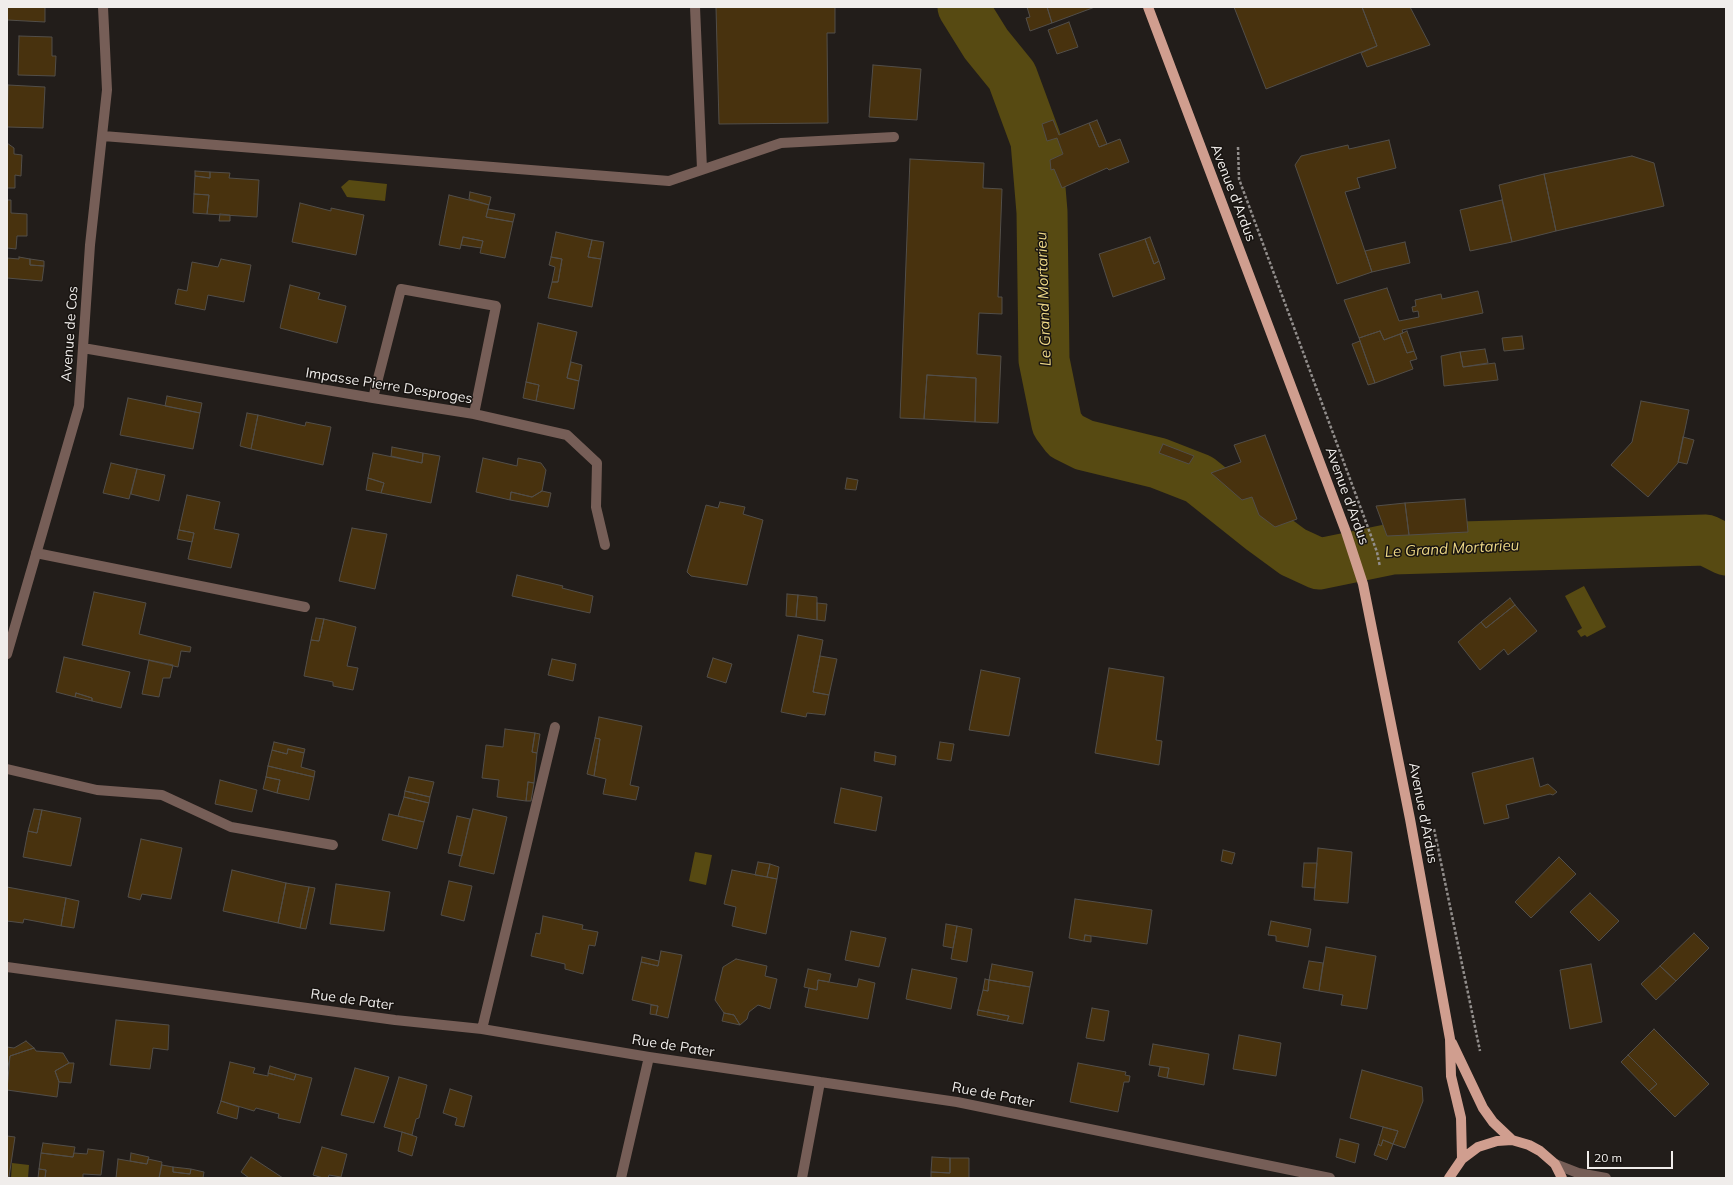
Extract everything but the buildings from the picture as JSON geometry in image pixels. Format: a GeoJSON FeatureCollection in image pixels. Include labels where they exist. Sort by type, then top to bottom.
{"type":"FeatureCollection","features":[{"type":"Feature","properties":{"kind":"main road","name":"Avenue d'Ardus"},"geometry":{"type":"LineString","coordinates":[[1148,7],[1346,532],[1363,584],[1410,818],[1450,1039],[1451,1076],[1461,1118],[1462,1159]]}},
{"type":"Feature","properties":{"kind":"main road","name":"Avenue d'Ardus"},"geometry":{"type":"LineString","coordinates":[[1450,1039],[1483,1108],[1493,1122],[1512,1140]]}},
{"type":"Feature","properties":{"kind":"main road"},"geometry":{"type":"LineString","coordinates":[[1449,1178],[1462,1159],[1478,1147],[1497,1141],[1512,1140],[1529,1145],[1540,1151],[1555,1164],[1562,1178]]}},
{"type":"Feature","properties":{"kind":"street","name":"Avenue de Cos"},"geometry":{"type":"LineString","coordinates":[[7,654],[79,406],[90,245],[103,136],[106,90],[103,7]]}},
{"type":"Feature","properties":{"kind":"street"},"geometry":{"type":"LineString","coordinates":[[695,7],[702,169]]}},
{"type":"Feature","properties":{"kind":"street"},"geometry":{"type":"LineString","coordinates":[[103,136],[669,181],[781,143],[894,137]]}},
{"type":"Feature","properties":{"kind":"street"},"geometry":{"type":"LineString","coordinates":[[373,398],[401,289],[496,306],[474,414]]}},
{"type":"Feature","properties":{"kind":"street","name":"Impasse Pierre Desproges"},"geometry":{"type":"LineString","coordinates":[[83,348],[474,414],[568,435],[596,463],[596,507],[605,545]]}},
{"type":"Feature","properties":{"kind":"street"},"geometry":{"type":"LineString","coordinates":[[36,553],[305,607]]}},
{"type":"Feature","properties":{"kind":"street"},"geometry":{"type":"LineString","coordinates":[[482,1029],[555,727]]}},
{"type":"Feature","properties":{"kind":"street"},"geometry":{"type":"LineString","coordinates":[[7,769],[97,790],[162,795],[231,827],[333,845]]}},
{"type":"Feature","properties":{"kind":"street","name":"Rue de Pater"},"geometry":{"type":"LineString","coordinates":[[7,967],[387,1018],[482,1029],[648,1057],[957,1102],[1330,1178]]}},
{"type":"Feature","properties":{"kind":"street"},"geometry":{"type":"LineString","coordinates":[[621,1178],[648,1057]]}},
{"type":"Feature","properties":{"kind":"street"},"geometry":{"type":"LineString","coordinates":[[802,1178],[820,1082]]}},
{"type":"Feature","properties":{"kind":"street"},"geometry":{"type":"LineString","coordinates":[[1555,1164],[1578,1173],[1606,1178]]}},
{"type":"Feature","properties":{"kind":"shaded area"},"geometry":{"type":"Polygon","coordinates":[[[349,180],[387,184],[385,201],[347,197],[341,187],[349,180]]]}},
{"type":"Feature","properties":{"kind":"shaded area"},"geometry":{"type":"Polygon","coordinates":[[[1584,586],[1606,627],[1587,637],[1585,635],[1581,637],[1577,631],[1582,628],[1565,596],[1584,586]]]}},
{"type":"Feature","properties":{"kind":"shaded area"},"geometry":{"type":"Polygon","coordinates":[[[695,852],[712,855],[706,885],[689,881],[695,852]]]}},
{"type":"Feature","properties":{"kind":"shaded area"},"geometry":{"type":"Polygon","coordinates":[[[12,1163],[29,1165],[28,1178],[11,1178],[12,1163]]]}},
{"type":"Feature","properties":{"kind":"waterway","name":"Le Grand Mortarieu"},"geometry":{"type":"LineString","coordinates":[[963,7],[986,44],[1012,76],[1036,141],[1042,212],[1044,360],[1057,424],[1066,436],[1084,445],[1158,463],[1199,479],[1293,552],[1319,564],[1392,549],[1706,540],[1726,550]]}}]}
